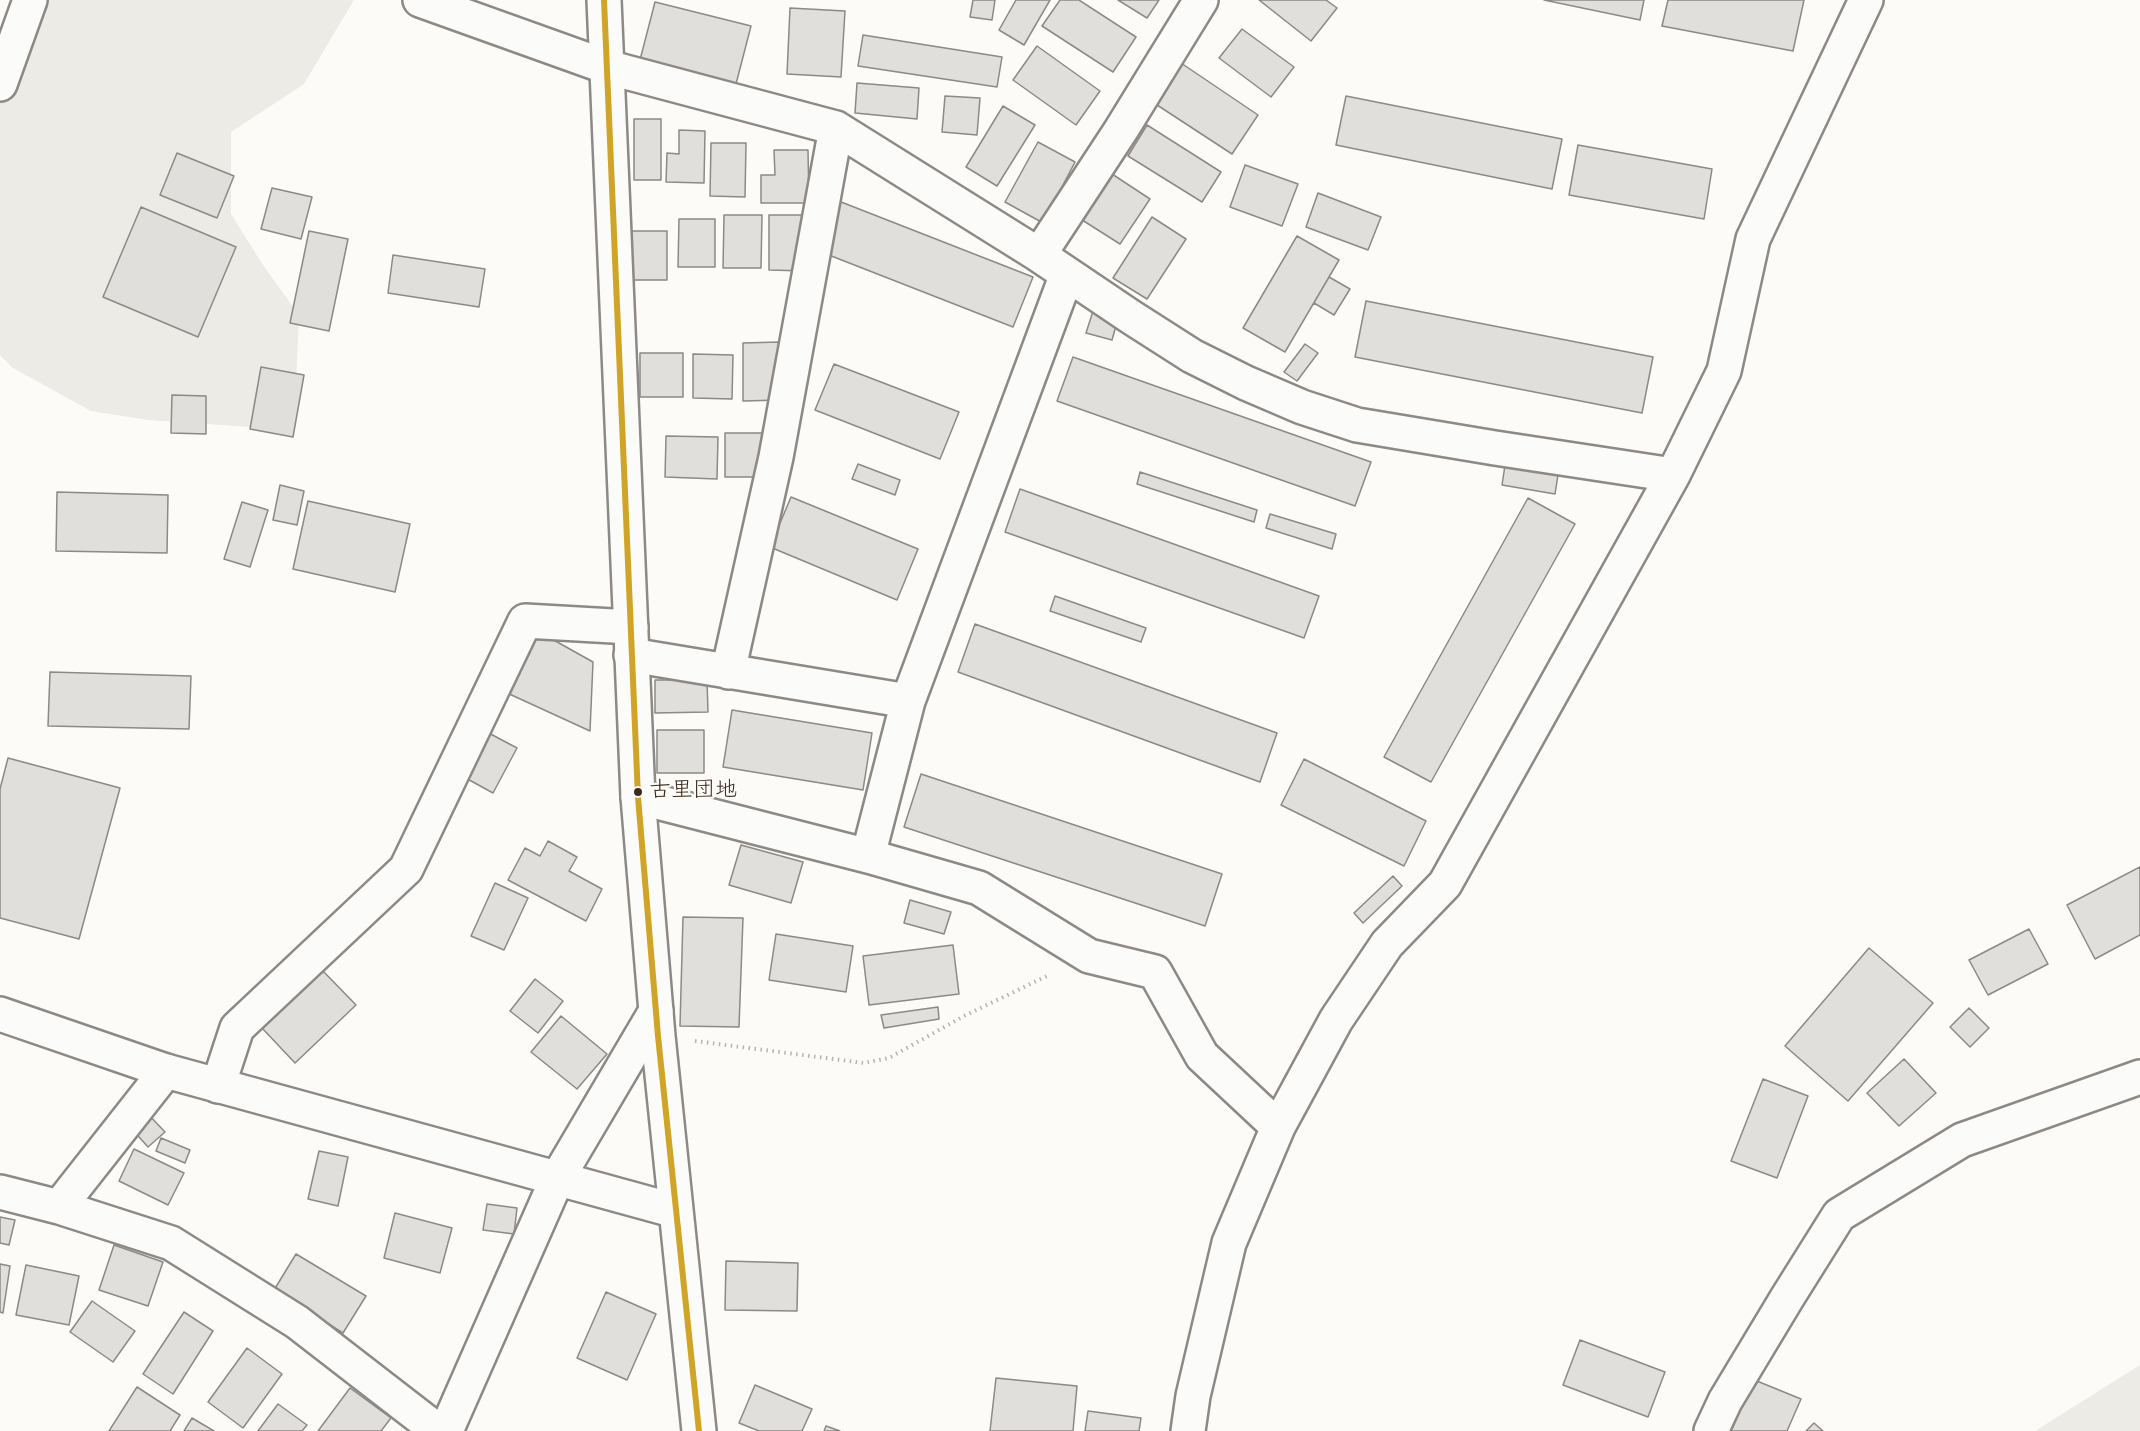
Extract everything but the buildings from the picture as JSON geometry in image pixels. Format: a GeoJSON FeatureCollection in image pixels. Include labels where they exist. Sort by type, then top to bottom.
{"type":"FeatureCollection","features":[{"type":"Feature","properties":{"kind":"street"},"geometry":{"type":"LineString","coordinates":[[0,84],[30,0]]}},
{"type":"Feature","properties":{"kind":"street"},"geometry":{"type":"LineString","coordinates":[[420,0],[607,67],[836,128],[1039,255],[1192,356],[1302,407],[1357,425],[1484,447],[1673,475]]}},
{"type":"Feature","properties":{"kind":"street"},"geometry":{"type":"LineString","coordinates":[[604,0],[638,797],[657,1023],[699,1431]]}},
{"type":"Feature","properties":{"kind":"street"},"geometry":{"type":"LineString","coordinates":[[1039,255],[1121,130],[1201,0]]}},
{"type":"Feature","properties":{"kind":"street"},"geometry":{"type":"LineString","coordinates":[[1188,1431],[1193,1396],[1229,1244],[1278,1127],[1336,1020],[1387,944],[1445,884],[1673,475],[1724,371],[1754,239],[1866,0]]}},
{"type":"Feature","properties":{"kind":"street"},"geometry":{"type":"LineString","coordinates":[[728,672],[776,457],[836,128]]}},
{"type":"Feature","properties":{"kind":"street"},"geometry":{"type":"LineString","coordinates":[[868,856],[908,701],[1067,274]]}},
{"type":"Feature","properties":{"kind":"street"},"geometry":{"type":"LineString","coordinates":[[218,1086],[237,1028],[406,869],[525,621],[631,641],[728,672],[908,701]]}},
{"type":"Feature","properties":{"kind":"street"},"geometry":{"type":"LineString","coordinates":[[638,797],[868,856],[979,888],[1089,956],[1155,972],[1202,1056],[1278,1127]]}},
{"type":"Feature","properties":{"kind":"street"},"geometry":{"type":"LineString","coordinates":[[0,1014],[166,1071],[676,1211]]}},
{"type":"Feature","properties":{"kind":"street"},"geometry":{"type":"LineString","coordinates":[[446,1431],[557,1179],[657,1023]]}},
{"type":"Feature","properties":{"kind":"street"},"geometry":{"type":"LineString","coordinates":[[59,1207],[166,1071]]}},
{"type":"Feature","properties":{"kind":"street"},"geometry":{"type":"LineString","coordinates":[[1711,1431],[1725,1401],[1780,1308],[1839,1215],[1962,1140],[2140,1077]]}},
{"type":"Feature","properties":{"kind":"street"},"geometry":{"type":"LineString","coordinates":[[0,1192],[59,1207],[171,1244],[297,1322],[438,1431]]}},
{"type":"Feature","properties":{"kind":"path"},"geometry":{"type":"LineString","coordinates":[[657,1023],[864,1064],[890,1058],[964,1016],[1089,956]]}},
{"type":"Feature","properties":{"kind":"shaded area"},"geometry":{"type":"Polygon","coordinates":[[[36,0],[354,0],[304,84],[231,132],[231,214],[261,262],[299,315],[294,430],[148,420],[91,411],[13,368],[0,355],[0,91],[36,0]]]}},
{"type":"Feature","properties":{"kind":"shaded area"},"geometry":{"type":"Polygon","coordinates":[[[2140,1365],[2140,1431],[2035,1431],[2140,1365]]]}},
{"type":"Feature","properties":{"kind":"transit line"},"geometry":{"type":"LineString","coordinates":[[604,0],[638,797],[658,1036],[699,1431]]}},
{"type":"Feature","properties":{"kind":"place","name":"古里団地"},"geometry":{"type":"Point","coordinates":[638,792]}}]}
